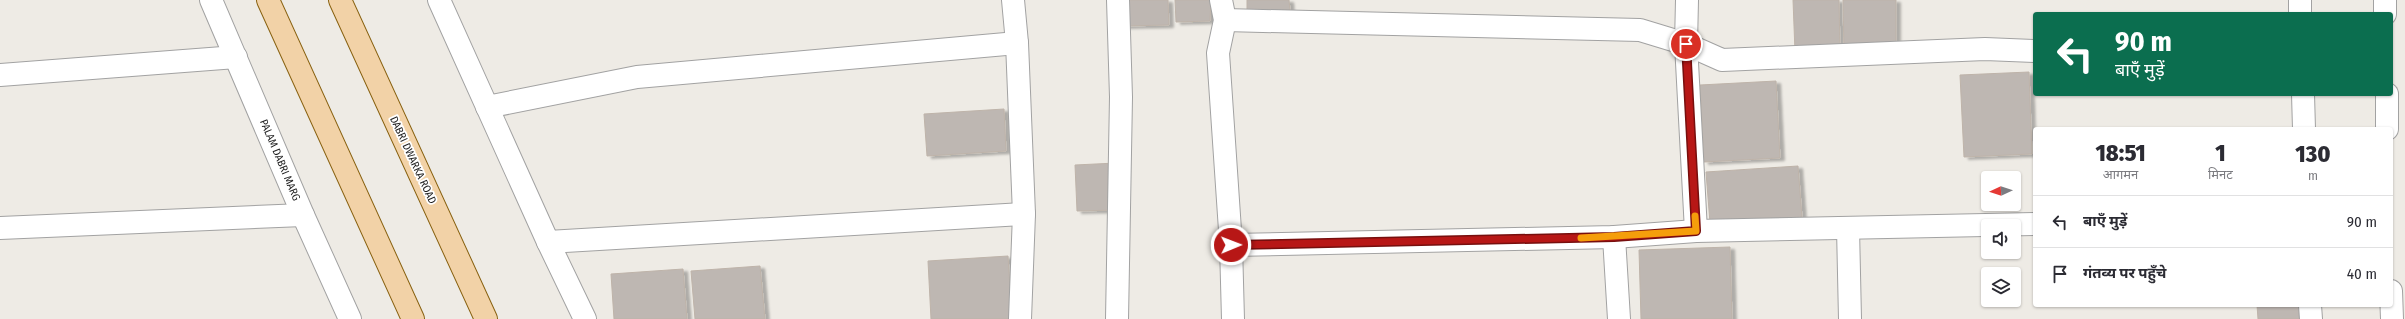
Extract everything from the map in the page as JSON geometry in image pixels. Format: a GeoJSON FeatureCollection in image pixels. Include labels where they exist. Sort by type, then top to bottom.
{"type":"FeatureCollection","features":[{"type":"Feature","properties":{"kind":"main road"},"geometry":{"type":"LineString","coordinates":[[268,0],[413,319]]}},
{"type":"Feature","properties":{"kind":"main road","name":"DABRI DWARKA ROAD"},"geometry":{"type":"LineString","coordinates":[[340,0],[486,319]]}},
{"type":"Feature","properties":{"kind":"street","name":"PALAM DABRI MARG"},"geometry":{"type":"LineString","coordinates":[[211,0],[303,215],[350,319]]}},
{"type":"Feature","properties":{"kind":"street"},"geometry":{"type":"LineString","coordinates":[[439,0],[548,242],[585,319]]}},
{"type":"Feature","properties":{"kind":"street"},"geometry":{"type":"LineString","coordinates":[[1013,0],[1017,43],[1024,214],[1020,319]]}},
{"type":"Feature","properties":{"kind":"street"},"geometry":{"type":"LineString","coordinates":[[1117,319],[1121,97],[1118,0]]}},
{"type":"Feature","properties":{"kind":"street"},"geometry":{"type":"LineString","coordinates":[[1687,0],[1686,44],[1696,231]]}},
{"type":"Feature","properties":{"kind":"street"},"geometry":{"type":"LineString","coordinates":[[2300,0],[2300,12]]}},
{"type":"Feature","properties":{"kind":"street"},"geometry":{"type":"LineString","coordinates":[[2385,0],[2385,12]]}},
{"type":"Feature","properties":{"kind":"street"},"geometry":{"type":"LineString","coordinates":[[1233,319],[1231,245],[1218,53],[1223,10],[1640,30],[1686,44],[1722,60],[1985,49],[2033,51]]}},
{"type":"Feature","properties":{"kind":"street"},"geometry":{"type":"LineString","coordinates":[[486,106],[637,77],[1017,43]]}},
{"type":"Feature","properties":{"kind":"street"},"geometry":{"type":"LineString","coordinates":[[0,75],[236,57]]}},
{"type":"Feature","properties":{"kind":"street"},"geometry":{"type":"LineString","coordinates":[[2303,96],[2304,127]]}},
{"type":"Feature","properties":{"kind":"street"},"geometry":{"type":"LineString","coordinates":[[2386,96],[2387,127]]}},
{"type":"Feature","properties":{"kind":"street"},"geometry":{"type":"LineString","coordinates":[[548,242],[1024,214]]}},
{"type":"Feature","properties":{"kind":"street"},"geometry":{"type":"LineString","coordinates":[[0,228],[303,215]]}},
{"type":"Feature","properties":{"kind":"street"},"geometry":{"type":"LineString","coordinates":[[1231,245],[1614,237],[1696,231],[2033,224]]}},
{"type":"Feature","properties":{"kind":"street"},"geometry":{"type":"LineString","coordinates":[[1848,228],[1850,319]]}},
{"type":"Feature","properties":{"kind":"street"},"geometry":{"type":"LineString","coordinates":[[1614,237],[1619,319]]}},
{"type":"Feature","properties":{"kind":"street"},"geometry":{"type":"LineString","coordinates":[[2310,307],[2311,319]]}},
{"type":"Feature","properties":{"kind":"street"},"geometry":{"type":"LineString","coordinates":[[2392,307],[2392,319]]}},
{"type":"Feature","properties":{"kind":"building"},"geometry":{"type":"Polygon","coordinates":[[[1123,0],[1168,0],[1169,25],[1124,26],[1123,0]]]}},
{"type":"Feature","properties":{"kind":"building"},"geometry":{"type":"Polygon","coordinates":[[[1175,0],[1211,0],[1210,21],[1176,22],[1175,0]]]}},
{"type":"Feature","properties":{"kind":"building"},"geometry":{"type":"Polygon","coordinates":[[[1247,0],[1289,0],[1290,10],[1247,11],[1247,0]]]}},
{"type":"Feature","properties":{"kind":"building"},"geometry":{"type":"Polygon","coordinates":[[[1793,0],[1839,0],[1840,51],[1795,52],[1793,0]]]}},
{"type":"Feature","properties":{"kind":"building"},"geometry":{"type":"Polygon","coordinates":[[[1843,0],[1896,0],[1896,51],[1844,52],[1843,0]]]}},
{"type":"Feature","properties":{"kind":"building"},"geometry":{"type":"Polygon","coordinates":[[[2029,72],[2032,154],[1964,157],[1960,75],[2029,72]]]}},
{"type":"Feature","properties":{"kind":"building"},"geometry":{"type":"Polygon","coordinates":[[[1776,81],[1780,158],[1704,162],[1700,85],[1776,81]]]}},
{"type":"Feature","properties":{"kind":"building"},"geometry":{"type":"Polygon","coordinates":[[[1004,109],[1006,151],[927,156],[924,114],[1004,109]]]}},
{"type":"Feature","properties":{"kind":"building"},"geometry":{"type":"Polygon","coordinates":[[[1116,163],[1118,210],[1077,211],[1075,165],[1116,163]]]}},
{"type":"Feature","properties":{"kind":"building"},"geometry":{"type":"Polygon","coordinates":[[[1798,166],[1802,217],[1710,223],[1706,172],[1798,166]]]}},
{"type":"Feature","properties":{"kind":"building"},"geometry":{"type":"Polygon","coordinates":[[[1730,247],[1732,319],[1641,319],[1639,250],[1730,247]]]}},
{"type":"Feature","properties":{"kind":"building"},"geometry":{"type":"Polygon","coordinates":[[[1008,256],[1012,319],[931,319],[928,261],[1008,256]]]}},
{"type":"Feature","properties":{"kind":"building"},"geometry":{"type":"Polygon","coordinates":[[[760,266],[765,319],[695,319],[691,271],[760,266]]]}},
{"type":"Feature","properties":{"kind":"building"},"geometry":{"type":"Polygon","coordinates":[[[683,269],[687,319],[614,319],[611,274],[683,269]]]}},
{"type":"Feature","properties":{"kind":"building"},"geometry":{"type":"Polygon","coordinates":[[[2257,307],[2302,307],[2303,319],[2258,319],[2257,307]]]}},
{"type":"Feature","properties":{"kind":"slow traffic"},"geometry":{"type":"LineString","coordinates":[[1581,238],[1696,231],[1695,216]]}},
{"type":"Feature","properties":{"kind":"route"},"geometry":{"type":"LineString","coordinates":[[1231,245],[1614,237],[1696,231],[1686,44]]}}]}
